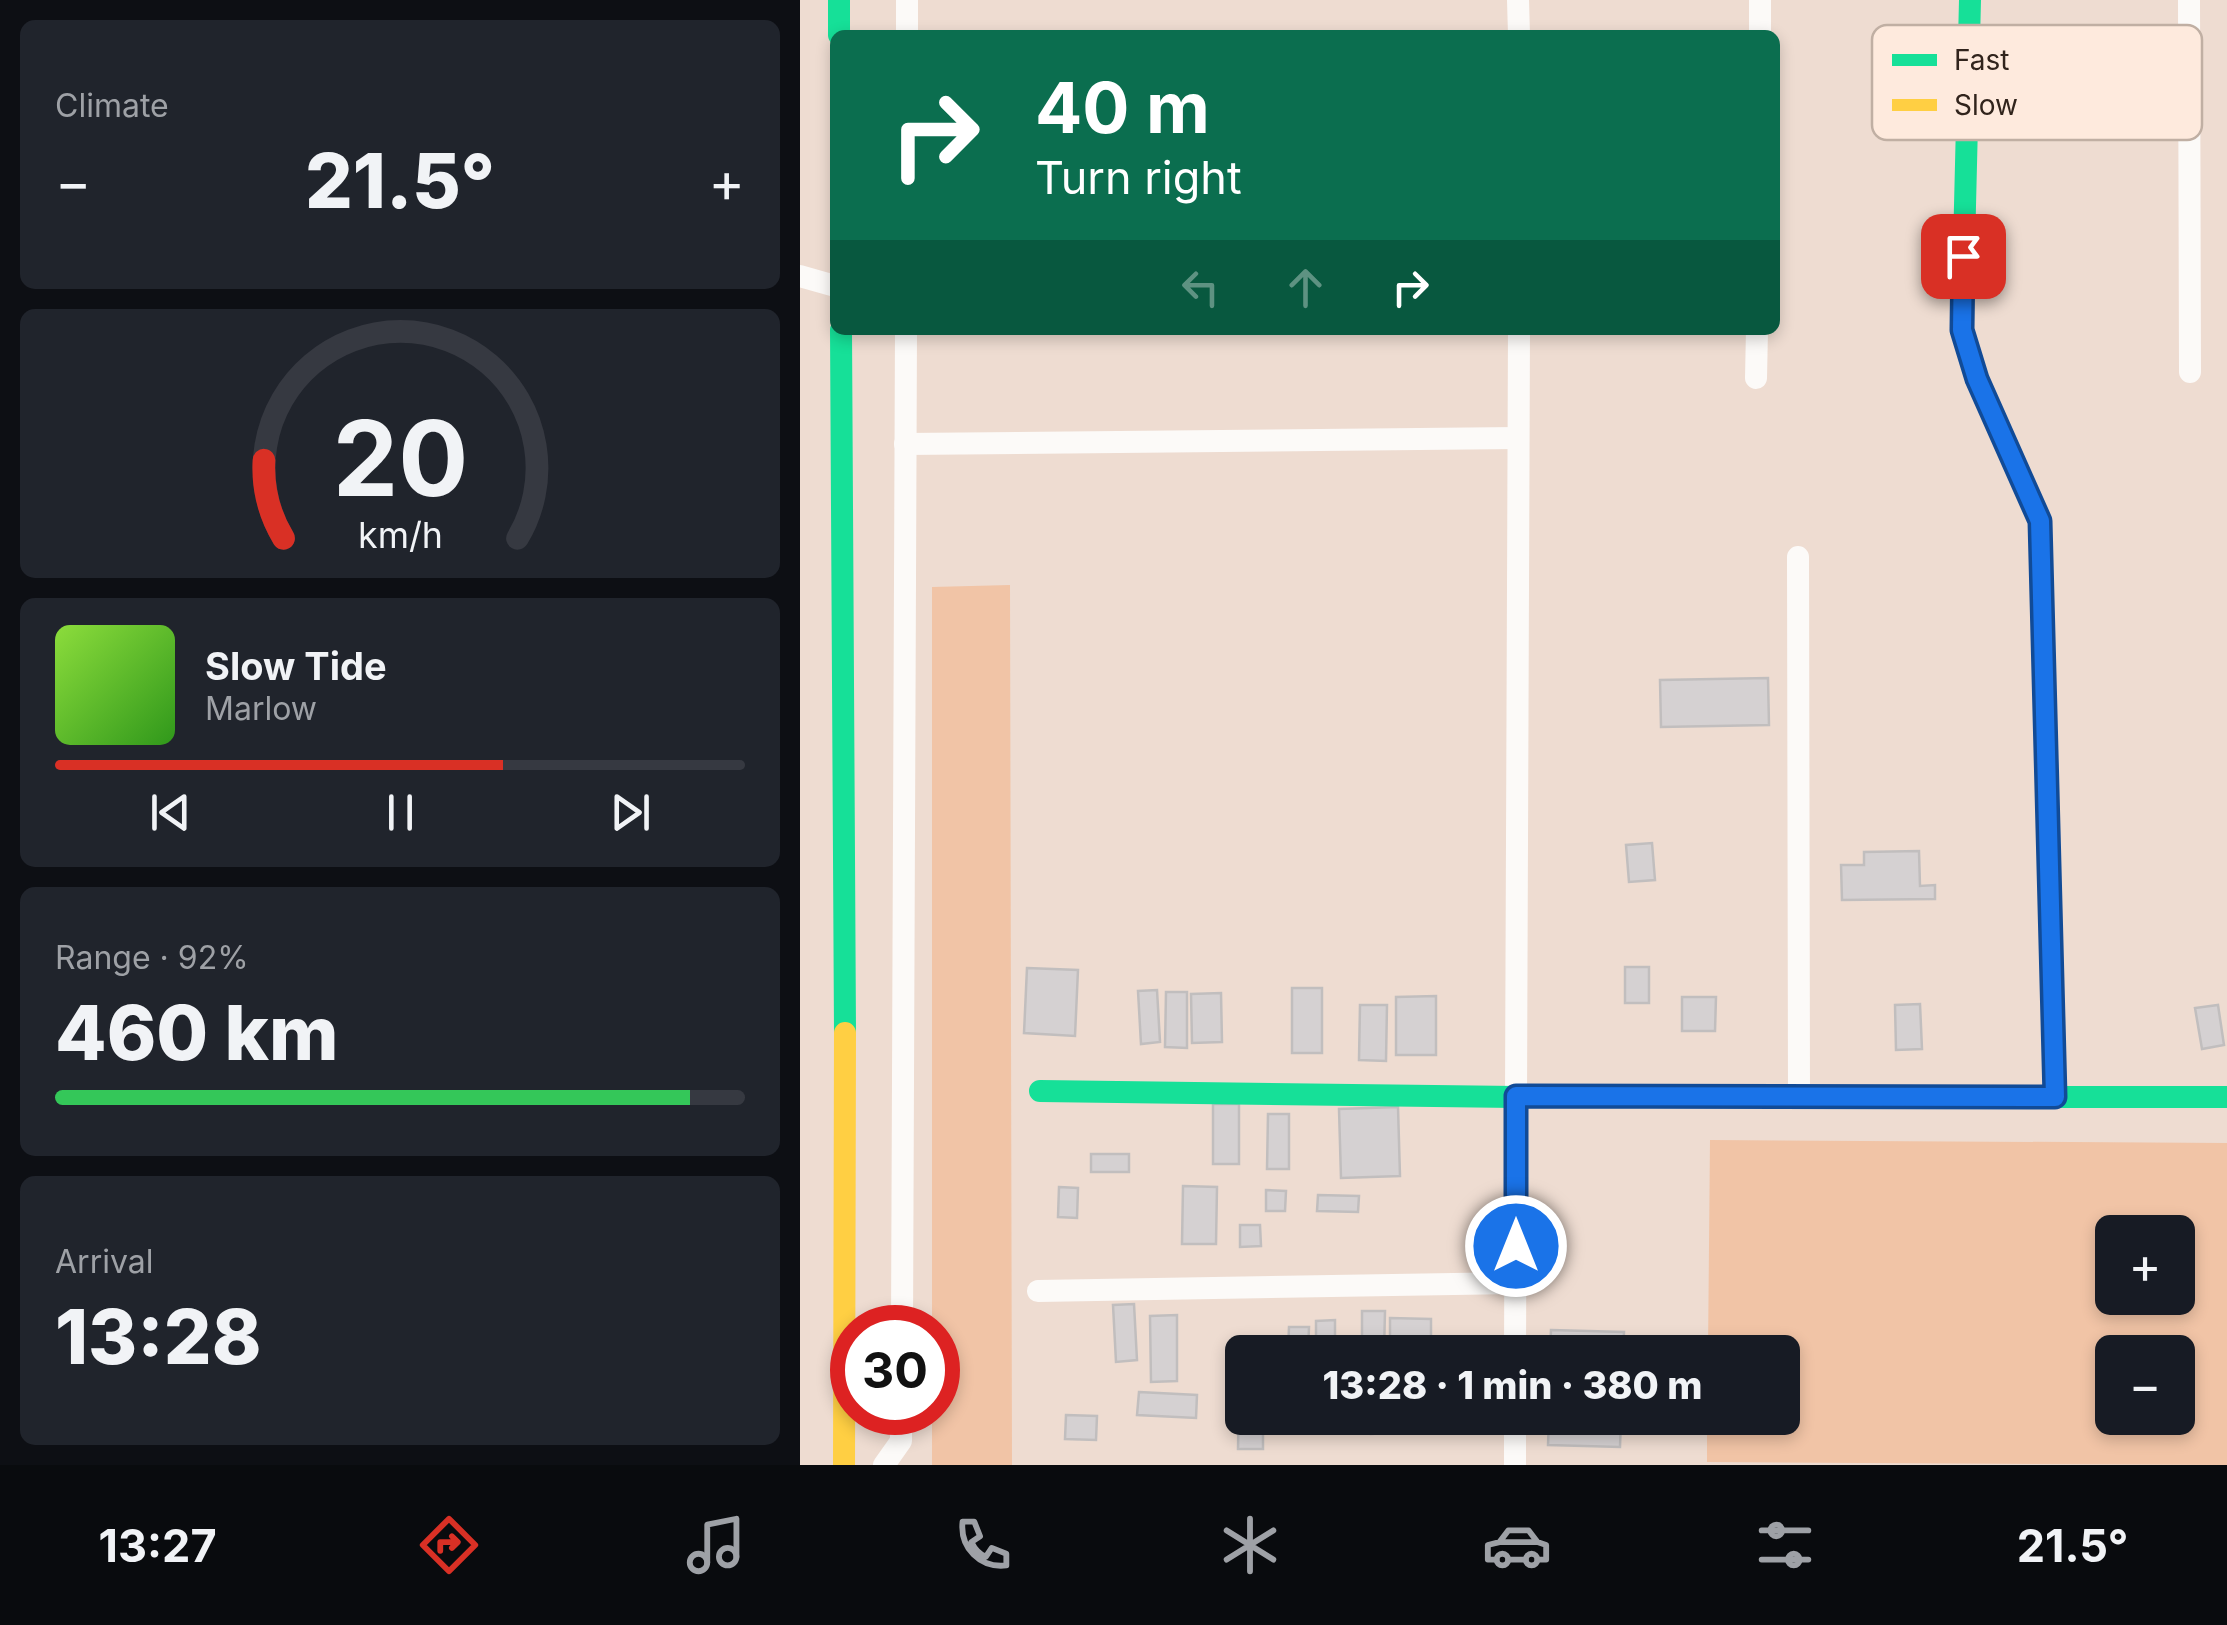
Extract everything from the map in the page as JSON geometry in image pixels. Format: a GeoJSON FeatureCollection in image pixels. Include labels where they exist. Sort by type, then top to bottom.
{"type":"FeatureCollection","features":[{"type":"Feature","properties":{"kind":"street"},"geometry":{"type":"LineString","coordinates":[[839,0],[839,30]]}},
{"type":"Feature","properties":{"kind":"street"},"geometry":{"type":"LineString","coordinates":[[907,0],[907,30]]}},
{"type":"Feature","properties":{"kind":"street"},"geometry":{"type":"LineString","coordinates":[[1518,0],[1519,30]]}},
{"type":"Feature","properties":{"kind":"street"},"geometry":{"type":"LineString","coordinates":[[1760,0],[1760,30]]}},
{"type":"Feature","properties":{"kind":"street"},"geometry":{"type":"LineString","coordinates":[[1969,25],[1970,0]]}},
{"type":"Feature","properties":{"kind":"street"},"geometry":{"type":"LineString","coordinates":[[2189,0],[2189,25]]}},
{"type":"Feature","properties":{"kind":"street"},"geometry":{"type":"LineString","coordinates":[[1967,140],[1962,330],[1977,379],[2040,521],[2055,1097]]}},
{"type":"Feature","properties":{"kind":"street"},"geometry":{"type":"LineString","coordinates":[[2189,140],[2190,372]]}},
{"type":"Feature","properties":{"kind":"street"},"geometry":{"type":"LineString","coordinates":[[800,276],[830,285]]}},
{"type":"Feature","properties":{"kind":"street"},"geometry":{"type":"LineString","coordinates":[[841,335],[844,1465]]}},
{"type":"Feature","properties":{"kind":"street"},"geometry":{"type":"LineString","coordinates":[[902,1305],[906,335]]}},
{"type":"Feature","properties":{"kind":"street"},"geometry":{"type":"LineString","coordinates":[[1515,1335],[1519,335]]}},
{"type":"Feature","properties":{"kind":"street"},"geometry":{"type":"LineString","coordinates":[[1756,378],[1757,335]]}},
{"type":"Feature","properties":{"kind":"street"},"geometry":{"type":"LineString","coordinates":[[906,444],[1518,438]]}},
{"type":"Feature","properties":{"kind":"street"},"geometry":{"type":"LineString","coordinates":[[1798,557],[1799,1096]]}},
{"type":"Feature","properties":{"kind":"street"},"geometry":{"type":"LineString","coordinates":[[1040,1091],[2227,1097]]}},
{"type":"Feature","properties":{"kind":"street"},"geometry":{"type":"LineString","coordinates":[[1038,1291],[1516,1283]]}},
{"type":"Feature","properties":{"kind":"street"},"geometry":{"type":"LineString","coordinates":[[884,1465],[901,1442],[901,1435]]}},
{"type":"Feature","properties":{"kind":"street"},"geometry":{"type":"LineString","coordinates":[[1515,1435],[1515,1465]]}},
{"type":"Feature","properties":{"kind":"shaded area"},"geometry":{"type":"Polygon","coordinates":[[[1010,585],[1012,1465],[932,1465],[932,1435],[960,1435],[960,1305],[932,1305],[932,587],[1010,585]]]}},
{"type":"Feature","properties":{"kind":"shaded area"},"geometry":{"type":"Polygon","coordinates":[[[1710,1140],[2227,1143],[2227,1465],[1707,1462],[1707,1435],[1800,1435],[1800,1335],[1708,1335],[1710,1140]]]}},
{"type":"Feature","properties":{"kind":"building"},"geometry":{"type":"Polygon","coordinates":[[[1768,678],[1769,725],[1661,727],[1660,680],[1768,678]]]}},
{"type":"Feature","properties":{"kind":"building"},"geometry":{"type":"Polygon","coordinates":[[[1652,843],[1655,880],[1629,882],[1626,845],[1652,843]]]}},
{"type":"Feature","properties":{"kind":"building"},"geometry":{"type":"Polygon","coordinates":[[[1919,851],[1920,886],[1935,885],[1935,899],[1842,900],[1841,865],[1864,865],[1864,852],[1919,851]]]}},
{"type":"Feature","properties":{"kind":"building"},"geometry":{"type":"Polygon","coordinates":[[[1625,967],[1649,967],[1649,1003],[1625,1003],[1625,967]]]}},
{"type":"Feature","properties":{"kind":"building"},"geometry":{"type":"Polygon","coordinates":[[[1027,968],[1078,970],[1075,1036],[1024,1033],[1027,968]]]}},
{"type":"Feature","properties":{"kind":"building"},"geometry":{"type":"Polygon","coordinates":[[[1292,988],[1322,988],[1322,1053],[1292,1053],[1292,988]]]}},
{"type":"Feature","properties":{"kind":"building"},"geometry":{"type":"Polygon","coordinates":[[[1157,990],[1160,1042],[1141,1044],[1138,991],[1157,990]]]}},
{"type":"Feature","properties":{"kind":"building"},"geometry":{"type":"Polygon","coordinates":[[[1166,992],[1187,992],[1187,1048],[1165,1047],[1166,992]]]}},
{"type":"Feature","properties":{"kind":"building"},"geometry":{"type":"Polygon","coordinates":[[[1221,993],[1222,1042],[1192,1043],[1191,994],[1221,993]]]}},
{"type":"Feature","properties":{"kind":"building"},"geometry":{"type":"Polygon","coordinates":[[[1436,996],[1436,1055],[1396,1055],[1396,997],[1436,996]]]}},
{"type":"Feature","properties":{"kind":"building"},"geometry":{"type":"Polygon","coordinates":[[[1682,997],[1716,997],[1715,1031],[1682,1031],[1682,997]]]}},
{"type":"Feature","properties":{"kind":"building"},"geometry":{"type":"Polygon","coordinates":[[[1920,1004],[1922,1049],[1896,1050],[1895,1005],[1920,1004]]]}},
{"type":"Feature","properties":{"kind":"building"},"geometry":{"type":"Polygon","coordinates":[[[1360,1005],[1387,1005],[1386,1061],[1359,1060],[1360,1005]]]}},
{"type":"Feature","properties":{"kind":"building"},"geometry":{"type":"Polygon","coordinates":[[[2218,1005],[2224,1045],[2202,1049],[2195,1008],[2218,1005]]]}},
{"type":"Feature","properties":{"kind":"building"},"geometry":{"type":"Polygon","coordinates":[[[1213,1104],[1239,1104],[1239,1164],[1213,1164],[1213,1104]]]}},
{"type":"Feature","properties":{"kind":"building"},"geometry":{"type":"Polygon","coordinates":[[[1398,1107],[1400,1176],[1341,1178],[1339,1109],[1398,1107]]]}},
{"type":"Feature","properties":{"kind":"building"},"geometry":{"type":"Polygon","coordinates":[[[1268,1114],[1289,1114],[1289,1169],[1267,1169],[1268,1114]]]}},
{"type":"Feature","properties":{"kind":"building"},"geometry":{"type":"Polygon","coordinates":[[[1091,1154],[1129,1154],[1129,1172],[1091,1172],[1091,1154]]]}},
{"type":"Feature","properties":{"kind":"building"},"geometry":{"type":"Polygon","coordinates":[[[1183,1186],[1217,1187],[1216,1244],[1182,1244],[1183,1186]]]}},
{"type":"Feature","properties":{"kind":"building"},"geometry":{"type":"Polygon","coordinates":[[[1059,1187],[1078,1188],[1077,1218],[1058,1217],[1059,1187]]]}},
{"type":"Feature","properties":{"kind":"building"},"geometry":{"type":"Polygon","coordinates":[[[1266,1190],[1286,1191],[1285,1211],[1266,1211],[1266,1190]]]}},
{"type":"Feature","properties":{"kind":"building"},"geometry":{"type":"Polygon","coordinates":[[[1318,1195],[1359,1196],[1358,1212],[1317,1211],[1318,1195]]]}},
{"type":"Feature","properties":{"kind":"building"},"geometry":{"type":"Polygon","coordinates":[[[1240,1225],[1260,1225],[1261,1246],[1240,1247],[1240,1225]]]}},
{"type":"Feature","properties":{"kind":"building"},"geometry":{"type":"Polygon","coordinates":[[[1134,1304],[1137,1360],[1116,1362],[1113,1305],[1134,1304]]]}},
{"type":"Feature","properties":{"kind":"building"},"geometry":{"type":"Polygon","coordinates":[[[1362,1311],[1385,1311],[1384,1335],[1362,1335],[1362,1311]]]}},
{"type":"Feature","properties":{"kind":"building"},"geometry":{"type":"Polygon","coordinates":[[[1177,1315],[1177,1381],[1151,1382],[1150,1316],[1177,1315]]]}},
{"type":"Feature","properties":{"kind":"building"},"geometry":{"type":"Polygon","coordinates":[[[1390,1318],[1431,1319],[1431,1335],[1390,1335],[1390,1318]]]}},
{"type":"Feature","properties":{"kind":"building"},"geometry":{"type":"Polygon","coordinates":[[[1335,1320],[1335,1335],[1316,1335],[1316,1321],[1335,1320]]]}},
{"type":"Feature","properties":{"kind":"building"},"geometry":{"type":"Polygon","coordinates":[[[1289,1327],[1309,1327],[1309,1335],[1289,1335],[1289,1327]]]}},
{"type":"Feature","properties":{"kind":"building"},"geometry":{"type":"Polygon","coordinates":[[[1551,1330],[1624,1332],[1624,1335],[1551,1335],[1551,1330]]]}},
{"type":"Feature","properties":{"kind":"building"},"geometry":{"type":"Polygon","coordinates":[[[1139,1392],[1197,1395],[1196,1418],[1137,1415],[1139,1392]]]}},
{"type":"Feature","properties":{"kind":"building"},"geometry":{"type":"Polygon","coordinates":[[[1066,1415],[1097,1416],[1096,1440],[1065,1439],[1066,1415]]]}},
{"type":"Feature","properties":{"kind":"building"},"geometry":{"type":"Polygon","coordinates":[[[1238,1435],[1263,1435],[1263,1449],[1238,1449],[1238,1435]]]}},
{"type":"Feature","properties":{"kind":"building"},"geometry":{"type":"Polygon","coordinates":[[[1548,1435],[1620,1435],[1620,1447],[1548,1445],[1548,1435]]]}},
{"type":"Feature","properties":{"kind":"traffic: fast"},"geometry":{"type":"LineString","coordinates":[[839,0],[839,30]]}},
{"type":"Feature","properties":{"kind":"traffic: fast"},"geometry":{"type":"LineString","coordinates":[[1969,25],[1970,0]]}},
{"type":"Feature","properties":{"kind":"traffic: fast"},"geometry":{"type":"LineString","coordinates":[[1967,140],[1962,329],[1977,379],[2040,521],[2055,1097]]}},
{"type":"Feature","properties":{"kind":"traffic: fast"},"geometry":{"type":"LineString","coordinates":[[841,335],[845,1033]]}},
{"type":"Feature","properties":{"kind":"traffic: fast"},"geometry":{"type":"LineString","coordinates":[[1040,1091],[1516,1097],[2227,1097]]}},
{"type":"Feature","properties":{"kind":"traffic: slow"},"geometry":{"type":"LineString","coordinates":[[844,1465],[845,1033]]}},
{"type":"Feature","properties":{"kind":"route"},"geometry":{"type":"LineString","coordinates":[[1516,1246],[1516,1096],[2055,1097],[2040,521],[1977,379],[1962,330],[1963,256]]}}]}
